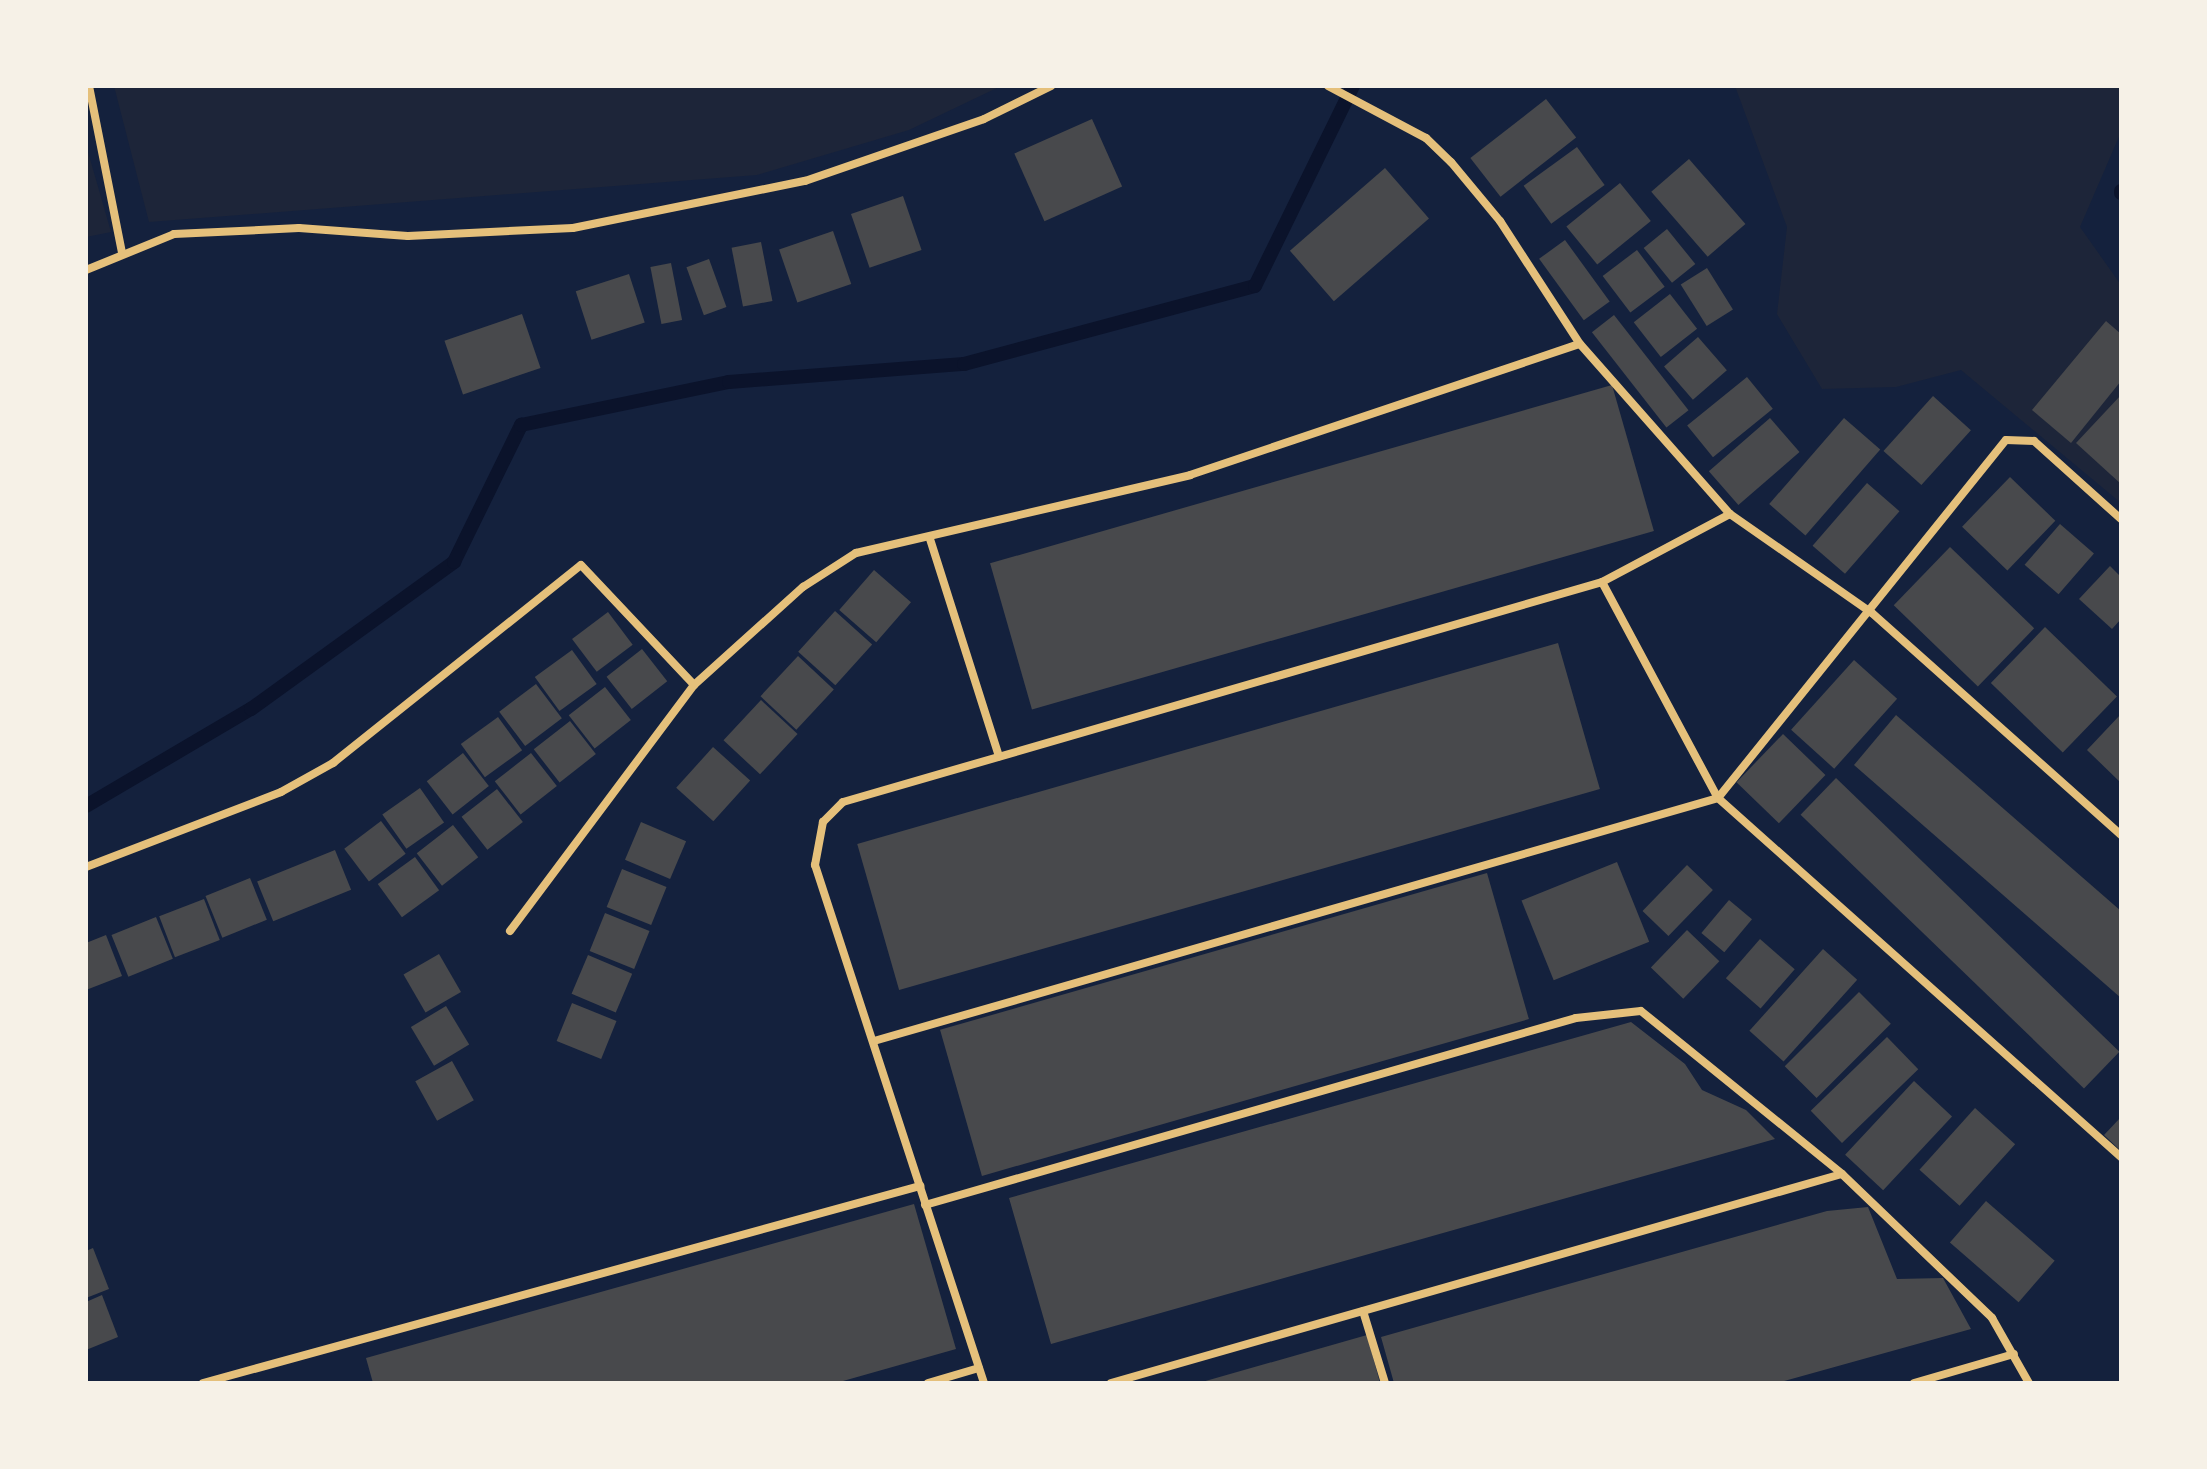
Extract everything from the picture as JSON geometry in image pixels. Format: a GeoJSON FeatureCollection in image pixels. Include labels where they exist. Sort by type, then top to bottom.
{"type":"FeatureCollection","features":[{"type":"Feature","properties":{"kind":"street"},"geometry":{"type":"LineString","coordinates":[[89,86],[122,252]]}},
{"type":"Feature","properties":{"kind":"street"},"geometry":{"type":"LineString","coordinates":[[86,270],[122,252],[174,234],[299,228],[408,236],[573,228],[805,181],[984,119],[1051,86]]}},
{"type":"Feature","properties":{"kind":"street"},"geometry":{"type":"LineString","coordinates":[[1328,86],[1426,138],[1451,162],[1500,221],[1580,344],[1730,514],[1872,613],[2121,835]]}},
{"type":"Feature","properties":{"kind":"street"},"geometry":{"type":"LineString","coordinates":[[510,931],[694,685],[803,587],[856,553],[930,539],[1190,475],[1580,344]]}},
{"type":"Feature","properties":{"kind":"street"},"geometry":{"type":"LineString","coordinates":[[874,1041],[1718,798],[1872,613],[2006,440],[2034,441],[2121,519]]}},
{"type":"Feature","properties":{"kind":"street"},"geometry":{"type":"LineString","coordinates":[[984,1383],[815,865],[823,822],[843,802],[1602,582],[1730,514]]}},
{"type":"Feature","properties":{"kind":"street"},"geometry":{"type":"LineString","coordinates":[[930,539],[999,756]]}},
{"type":"Feature","properties":{"kind":"street"},"geometry":{"type":"LineString","coordinates":[[86,867],[281,792],[333,763],[581,565],[694,685]]}},
{"type":"Feature","properties":{"kind":"street"},"geometry":{"type":"LineString","coordinates":[[1602,582],[1718,798],[2121,1157]]}},
{"type":"Feature","properties":{"kind":"street"},"geometry":{"type":"LineString","coordinates":[[925,1205],[1613,1010],[1641,1011],[1666,1026],[1842,1174],[1992,1318],[2029,1383]]}},
{"type":"Feature","properties":{"kind":"street"},"geometry":{"type":"LineString","coordinates":[[1111,1383],[1842,1174]]}},
{"type":"Feature","properties":{"kind":"street"},"geometry":{"type":"LineString","coordinates":[[203,1383],[920,1186]]}},
{"type":"Feature","properties":{"kind":"street"},"geometry":{"type":"LineString","coordinates":[[1363,1311],[1385,1383]]}},
{"type":"Feature","properties":{"kind":"street"},"geometry":{"type":"LineString","coordinates":[[1914,1383],[2014,1354]]}},
{"type":"Feature","properties":{"kind":"street"},"geometry":{"type":"LineString","coordinates":[[928,1383],[979,1368]]}},
{"type":"Feature","properties":{"kind":"shaded area"},"geometry":{"type":"Polygon","coordinates":[[[114,86],[1001,86],[909,130],[757,175],[149,222],[114,86]]]}},
{"type":"Feature","properties":{"kind":"shaded area"},"geometry":{"type":"Polygon","coordinates":[[[1735,86],[2121,86],[2121,132],[2080,227],[2121,285],[2121,503],[1961,370],[1896,387],[1822,389],[1777,314],[1787,227],[1735,86]]]}},
{"type":"Feature","properties":{"kind":"shaded area"},"geometry":{"type":"Polygon","coordinates":[[[86,145],[111,232],[86,237],[86,145]]]}},
{"type":"Feature","properties":{"kind":"building"},"geometry":{"type":"Polygon","coordinates":[[[1546,99],[1576,138],[1501,197],[1470,158],[1546,99]]]}},
{"type":"Feature","properties":{"kind":"building"},"geometry":{"type":"Polygon","coordinates":[[[1092,119],[1122,187],[1044,221],[1014,154],[1092,119]]]}},
{"type":"Feature","properties":{"kind":"building"},"geometry":{"type":"Polygon","coordinates":[[[1577,147],[1605,185],[1551,224],[1524,186],[1577,147]]]}},
{"type":"Feature","properties":{"kind":"building"},"geometry":{"type":"Polygon","coordinates":[[[1689,159],[1745,224],[1708,257],[1651,192],[1689,159]]]}},
{"type":"Feature","properties":{"kind":"building"},"geometry":{"type":"Polygon","coordinates":[[[1385,168],[1429,219],[1334,301],[1290,251],[1385,168]]]}},
{"type":"Feature","properties":{"kind":"building"},"geometry":{"type":"Polygon","coordinates":[[[1620,183],[1651,221],[1597,265],[1566,226],[1620,183]]]}},
{"type":"Feature","properties":{"kind":"building"},"geometry":{"type":"Polygon","coordinates":[[[903,196],[922,250],[870,268],[851,214],[903,196]]]}},
{"type":"Feature","properties":{"kind":"building"},"geometry":{"type":"Polygon","coordinates":[[[1667,229],[1695,264],[1672,283],[1644,248],[1667,229]]]}},
{"type":"Feature","properties":{"kind":"building"},"geometry":{"type":"Polygon","coordinates":[[[833,231],[851,284],[797,303],[779,250],[833,231]]]}},
{"type":"Feature","properties":{"kind":"building"},"geometry":{"type":"Polygon","coordinates":[[[1565,240],[1610,301],[1584,320],[1539,259],[1565,240]]]}},
{"type":"Feature","properties":{"kind":"building"},"geometry":{"type":"Polygon","coordinates":[[[761,242],[772,301],[743,307],[732,248],[761,242]]]}},
{"type":"Feature","properties":{"kind":"building"},"geometry":{"type":"Polygon","coordinates":[[[1637,250],[1665,287],[1630,313],[1603,276],[1637,250]]]}},
{"type":"Feature","properties":{"kind":"building"},"geometry":{"type":"Polygon","coordinates":[[[709,259],[726,307],[704,315],[686,267],[709,259]]]}},
{"type":"Feature","properties":{"kind":"building"},"geometry":{"type":"Polygon","coordinates":[[[671,263],[682,320],[661,324],[650,267],[671,263]]]}},
{"type":"Feature","properties":{"kind":"building"},"geometry":{"type":"Polygon","coordinates":[[[1707,268],[1733,310],[1707,326],[1681,284],[1707,268]]]}},
{"type":"Feature","properties":{"kind":"building"},"geometry":{"type":"Polygon","coordinates":[[[629,274],[645,323],[592,340],[576,291],[629,274]]]}},
{"type":"Feature","properties":{"kind":"building"},"geometry":{"type":"Polygon","coordinates":[[[1670,294],[1697,329],[1661,357],[1634,322],[1670,294]]]}},
{"type":"Feature","properties":{"kind":"building"},"geometry":{"type":"Polygon","coordinates":[[[522,314],[541,368],[463,395],[444,341],[522,314]]]}},
{"type":"Feature","properties":{"kind":"building"},"geometry":{"type":"Polygon","coordinates":[[[1614,315],[1688,410],[1666,428],[1592,332],[1614,315]]]}},
{"type":"Feature","properties":{"kind":"building"},"geometry":{"type":"Polygon","coordinates":[[[2106,321],[2121,334],[2121,381],[2071,443],[2032,410],[2106,321]]]}},
{"type":"Feature","properties":{"kind":"building"},"geometry":{"type":"Polygon","coordinates":[[[1698,337],[1727,370],[1693,400],[1664,367],[1698,337]]]}},
{"type":"Feature","properties":{"kind":"building"},"geometry":{"type":"Polygon","coordinates":[[[1747,377],[1773,409],[1713,457],[1687,425],[1747,377]]]}},
{"type":"Feature","properties":{"kind":"building"},"geometry":{"type":"Polygon","coordinates":[[[1612,385],[1654,531],[1032,709],[990,563],[1612,385]]]}},
{"type":"Feature","properties":{"kind":"building"},"geometry":{"type":"Polygon","coordinates":[[[2121,395],[2121,484],[2076,443],[2121,395]]]}},
{"type":"Feature","properties":{"kind":"building"},"geometry":{"type":"Polygon","coordinates":[[[1933,396],[1971,430],[1921,485],[1883,451],[1933,396]]]}},
{"type":"Feature","properties":{"kind":"building"},"geometry":{"type":"Polygon","coordinates":[[[1770,418],[1800,452],[1738,505],[1709,471],[1770,418]]]}},
{"type":"Feature","properties":{"kind":"building"},"geometry":{"type":"Polygon","coordinates":[[[1844,418],[1880,449],[1805,536],[1769,504],[1844,418]]]}},
{"type":"Feature","properties":{"kind":"building"},"geometry":{"type":"Polygon","coordinates":[[[2010,477],[2055,521],[2007,570],[1962,527],[2010,477]]]}},
{"type":"Feature","properties":{"kind":"building"},"geometry":{"type":"Polygon","coordinates":[[[1867,483],[1899,511],[1845,574],[1813,546],[1867,483]]]}},
{"type":"Feature","properties":{"kind":"building"},"geometry":{"type":"Polygon","coordinates":[[[2060,524],[2094,554],[2059,594],[2025,565],[2060,524]]]}},
{"type":"Feature","properties":{"kind":"building"},"geometry":{"type":"Polygon","coordinates":[[[1950,547],[2034,628],[1978,687],[1894,605],[1950,547]]]}},
{"type":"Feature","properties":{"kind":"building"},"geometry":{"type":"Polygon","coordinates":[[[2110,566],[2121,577],[2121,619],[2112,629],[2079,599],[2110,566]]]}},
{"type":"Feature","properties":{"kind":"building"},"geometry":{"type":"Polygon","coordinates":[[[874,570],[911,602],[876,642],[839,610],[874,570]]]}},
{"type":"Feature","properties":{"kind":"building"},"geometry":{"type":"Polygon","coordinates":[[[835,611],[872,644],[835,685],[798,652],[835,611]]]}},
{"type":"Feature","properties":{"kind":"building"},"geometry":{"type":"Polygon","coordinates":[[[608,612],[633,645],[597,672],[572,639],[608,612]]]}},
{"type":"Feature","properties":{"kind":"building"},"geometry":{"type":"Polygon","coordinates":[[[2045,627],[2117,696],[2063,753],[1991,683],[2045,627]]]}},
{"type":"Feature","properties":{"kind":"building"},"geometry":{"type":"Polygon","coordinates":[[[1558,643],[1600,789],[899,990],[857,844],[1558,643]]]}},
{"type":"Feature","properties":{"kind":"building"},"geometry":{"type":"Polygon","coordinates":[[[642,649],[667,681],[632,709],[607,677],[642,649]]]}},
{"type":"Feature","properties":{"kind":"building"},"geometry":{"type":"Polygon","coordinates":[[[572,650],[597,684],[559,711],[535,677],[572,650]]]}},
{"type":"Feature","properties":{"kind":"building"},"geometry":{"type":"Polygon","coordinates":[[[798,656],[834,689],[796,730],[760,696],[798,656]]]}},
{"type":"Feature","properties":{"kind":"building"},"geometry":{"type":"Polygon","coordinates":[[[1854,660],[1897,699],[1834,769],[1791,730],[1854,660]]]}},
{"type":"Feature","properties":{"kind":"building"},"geometry":{"type":"Polygon","coordinates":[[[536,684],[562,718],[525,746],[499,712],[536,684]]]}},
{"type":"Feature","properties":{"kind":"building"},"geometry":{"type":"Polygon","coordinates":[[[605,687],[631,720],[595,748],[569,715],[605,687]]]}},
{"type":"Feature","properties":{"kind":"building"},"geometry":{"type":"Polygon","coordinates":[[[761,700],[798,734],[760,774],[723,740],[761,700]]]}},
{"type":"Feature","properties":{"kind":"building"},"geometry":{"type":"Polygon","coordinates":[[[2121,714],[2121,783],[2087,750],[2121,714]]]}},
{"type":"Feature","properties":{"kind":"building"},"geometry":{"type":"Polygon","coordinates":[[[1896,715],[2121,911],[2121,998],[1854,765],[1896,715]]]}},
{"type":"Feature","properties":{"kind":"building"},"geometry":{"type":"Polygon","coordinates":[[[498,717],[522,750],[485,777],[461,744],[498,717]]]}},
{"type":"Feature","properties":{"kind":"building"},"geometry":{"type":"Polygon","coordinates":[[[570,721],[596,754],[560,782],[534,749],[570,721]]]}},
{"type":"Feature","properties":{"kind":"building"},"geometry":{"type":"Polygon","coordinates":[[[1783,734],[1825,775],[1779,823],[1736,782],[1783,734]]]}},
{"type":"Feature","properties":{"kind":"building"},"geometry":{"type":"Polygon","coordinates":[[[713,747],[750,780],[713,821],[676,788],[713,747]]]}},
{"type":"Feature","properties":{"kind":"building"},"geometry":{"type":"Polygon","coordinates":[[[463,753],[489,786],[453,814],[427,781],[463,753]]]}},
{"type":"Feature","properties":{"kind":"building"},"geometry":{"type":"Polygon","coordinates":[[[531,753],[557,786],[521,814],[495,781],[531,753]]]}},
{"type":"Feature","properties":{"kind":"building"},"geometry":{"type":"Polygon","coordinates":[[[1836,778],[2119,1052],[2084,1088],[1801,815],[1836,778]]]}},
{"type":"Feature","properties":{"kind":"building"},"geometry":{"type":"Polygon","coordinates":[[[420,788],[444,822],[406,849],[382,814],[420,788]]]}},
{"type":"Feature","properties":{"kind":"building"},"geometry":{"type":"Polygon","coordinates":[[[497,789],[523,822],[487,850],[462,817],[497,789]]]}},
{"type":"Feature","properties":{"kind":"building"},"geometry":{"type":"Polygon","coordinates":[[[381,821],[406,854],[369,881],[344,849],[381,821]]]}},
{"type":"Feature","properties":{"kind":"building"},"geometry":{"type":"Polygon","coordinates":[[[641,822],[686,841],[670,879],[625,860],[641,822]]]}},
{"type":"Feature","properties":{"kind":"building"},"geometry":{"type":"Polygon","coordinates":[[[453,825],[478,857],[442,886],[417,853],[453,825]]]}},
{"type":"Feature","properties":{"kind":"building"},"geometry":{"type":"Polygon","coordinates":[[[335,850],[351,890],[273,921],[257,881],[335,850]]]}},
{"type":"Feature","properties":{"kind":"building"},"geometry":{"type":"Polygon","coordinates":[[[415,857],[439,890],[402,917],[378,884],[415,857]]]}},
{"type":"Feature","properties":{"kind":"building"},"geometry":{"type":"Polygon","coordinates":[[[1617,862],[1649,942],[1554,980],[1522,901],[1617,862]]]}},
{"type":"Feature","properties":{"kind":"building"},"geometry":{"type":"Polygon","coordinates":[[[1687,865],[1713,890],[1668,936],[1643,911],[1687,865]]]}},
{"type":"Feature","properties":{"kind":"building"},"geometry":{"type":"Polygon","coordinates":[[[622,869],[667,887],[651,925],[607,907],[622,869]]]}},
{"type":"Feature","properties":{"kind":"building"},"geometry":{"type":"Polygon","coordinates":[[[1487,873],[1529,1019],[982,1176],[940,1030],[1487,873]]]}},
{"type":"Feature","properties":{"kind":"building"},"geometry":{"type":"Polygon","coordinates":[[[250,878],[267,920],[222,938],[205,896],[250,878]]]}},
{"type":"Feature","properties":{"kind":"building"},"geometry":{"type":"Polygon","coordinates":[[[204,899],[220,940],[175,957],[159,916],[204,899]]]}},
{"type":"Feature","properties":{"kind":"building"},"geometry":{"type":"Polygon","coordinates":[[[1729,900],[1752,919],[1724,952],[1701,933],[1729,900]]]}},
{"type":"Feature","properties":{"kind":"building"},"geometry":{"type":"Polygon","coordinates":[[[605,913],[650,931],[634,969],[590,951],[605,913]]]}},
{"type":"Feature","properties":{"kind":"building"},"geometry":{"type":"Polygon","coordinates":[[[156,917],[173,959],[128,977],[111,935],[156,917]]]}},
{"type":"Feature","properties":{"kind":"building"},"geometry":{"type":"Polygon","coordinates":[[[1687,930],[1719,961],[1683,999],[1651,967],[1687,930]]]}},
{"type":"Feature","properties":{"kind":"building"},"geometry":{"type":"Polygon","coordinates":[[[106,935],[122,976],[86,990],[86,943],[106,935]]]}},
{"type":"Feature","properties":{"kind":"building"},"geometry":{"type":"Polygon","coordinates":[[[1760,939],[1795,969],[1761,1008],[1726,978],[1760,939]]]}},
{"type":"Feature","properties":{"kind":"building"},"geometry":{"type":"Polygon","coordinates":[[[1823,949],[1857,980],[1784,1062],[1749,1031],[1823,949]]]}},
{"type":"Feature","properties":{"kind":"building"},"geometry":{"type":"Polygon","coordinates":[[[439,954],[461,992],[425,1013],[403,974],[439,954]]]}},
{"type":"Feature","properties":{"kind":"building"},"geometry":{"type":"Polygon","coordinates":[[[588,955],[632,974],[616,1012],[572,994],[588,955]]]}},
{"type":"Feature","properties":{"kind":"building"},"geometry":{"type":"Polygon","coordinates":[[[1859,992],[1891,1024],[1817,1098],[1785,1066],[1859,992]]]}},
{"type":"Feature","properties":{"kind":"building"},"geometry":{"type":"Polygon","coordinates":[[[572,1003],[617,1021],[601,1059],[557,1041],[572,1003]]]}},
{"type":"Feature","properties":{"kind":"building"},"geometry":{"type":"Polygon","coordinates":[[[446,1006],[469,1045],[434,1066],[411,1027],[446,1006]]]}},
{"type":"Feature","properties":{"kind":"building"},"geometry":{"type":"Polygon","coordinates":[[[1631,1022],[1685,1064],[1702,1090],[1746,1110],[1775,1139],[1051,1344],[1009,1198],[1631,1022]]]}},
{"type":"Feature","properties":{"kind":"building"},"geometry":{"type":"Polygon","coordinates":[[[1887,1037],[1918,1069],[1842,1143],[1811,1111],[1887,1037]]]}},
{"type":"Feature","properties":{"kind":"building"},"geometry":{"type":"Polygon","coordinates":[[[452,1061],[474,1100],[437,1121],[415,1081],[452,1061]]]}},
{"type":"Feature","properties":{"kind":"building"},"geometry":{"type":"Polygon","coordinates":[[[1914,1081],[1952,1116],[1883,1190],[1845,1155],[1914,1081]]]}},
{"type":"Feature","properties":{"kind":"building"},"geometry":{"type":"Polygon","coordinates":[[[1975,1108],[2015,1144],[1960,1206],[1919,1170],[1975,1108]]]}},
{"type":"Feature","properties":{"kind":"building"},"geometry":{"type":"Polygon","coordinates":[[[2121,1117],[2121,1151],[2104,1135],[2121,1117]]]}},
{"type":"Feature","properties":{"kind":"building"},"geometry":{"type":"Polygon","coordinates":[[[1986,1201],[2055,1261],[2019,1302],[1950,1243],[1986,1201]]]}},
{"type":"Feature","properties":{"kind":"building"},"geometry":{"type":"Polygon","coordinates":[[[914,1204],[956,1349],[836,1383],[373,1383],[366,1358],[914,1204]]]}},
{"type":"Feature","properties":{"kind":"building"},"geometry":{"type":"Polygon","coordinates":[[[1868,1207],[1897,1279],[1943,1278],[1971,1329],[1777,1383],[1394,1383],[1381,1337],[1827,1211],[1868,1207]]]}},
{"type":"Feature","properties":{"kind":"building"},"geometry":{"type":"Polygon","coordinates":[[[93,1248],[109,1289],[86,1298],[86,1251],[93,1248]]]}},
{"type":"Feature","properties":{"kind":"building"},"geometry":{"type":"Polygon","coordinates":[[[102,1295],[118,1337],[86,1350],[86,1302],[102,1295]]]}},
{"type":"Feature","properties":{"kind":"building"},"geometry":{"type":"Polygon","coordinates":[[[1367,1335],[1380,1383],[1202,1383],[1202,1382],[1367,1335]]]}},
{"type":"Feature","properties":{"kind":"waterway"},"geometry":{"type":"LineString","coordinates":[[86,806],[251,709],[454,562],[521,425],[729,382],[964,364],[1255,286],[1353,86]]}}]}
